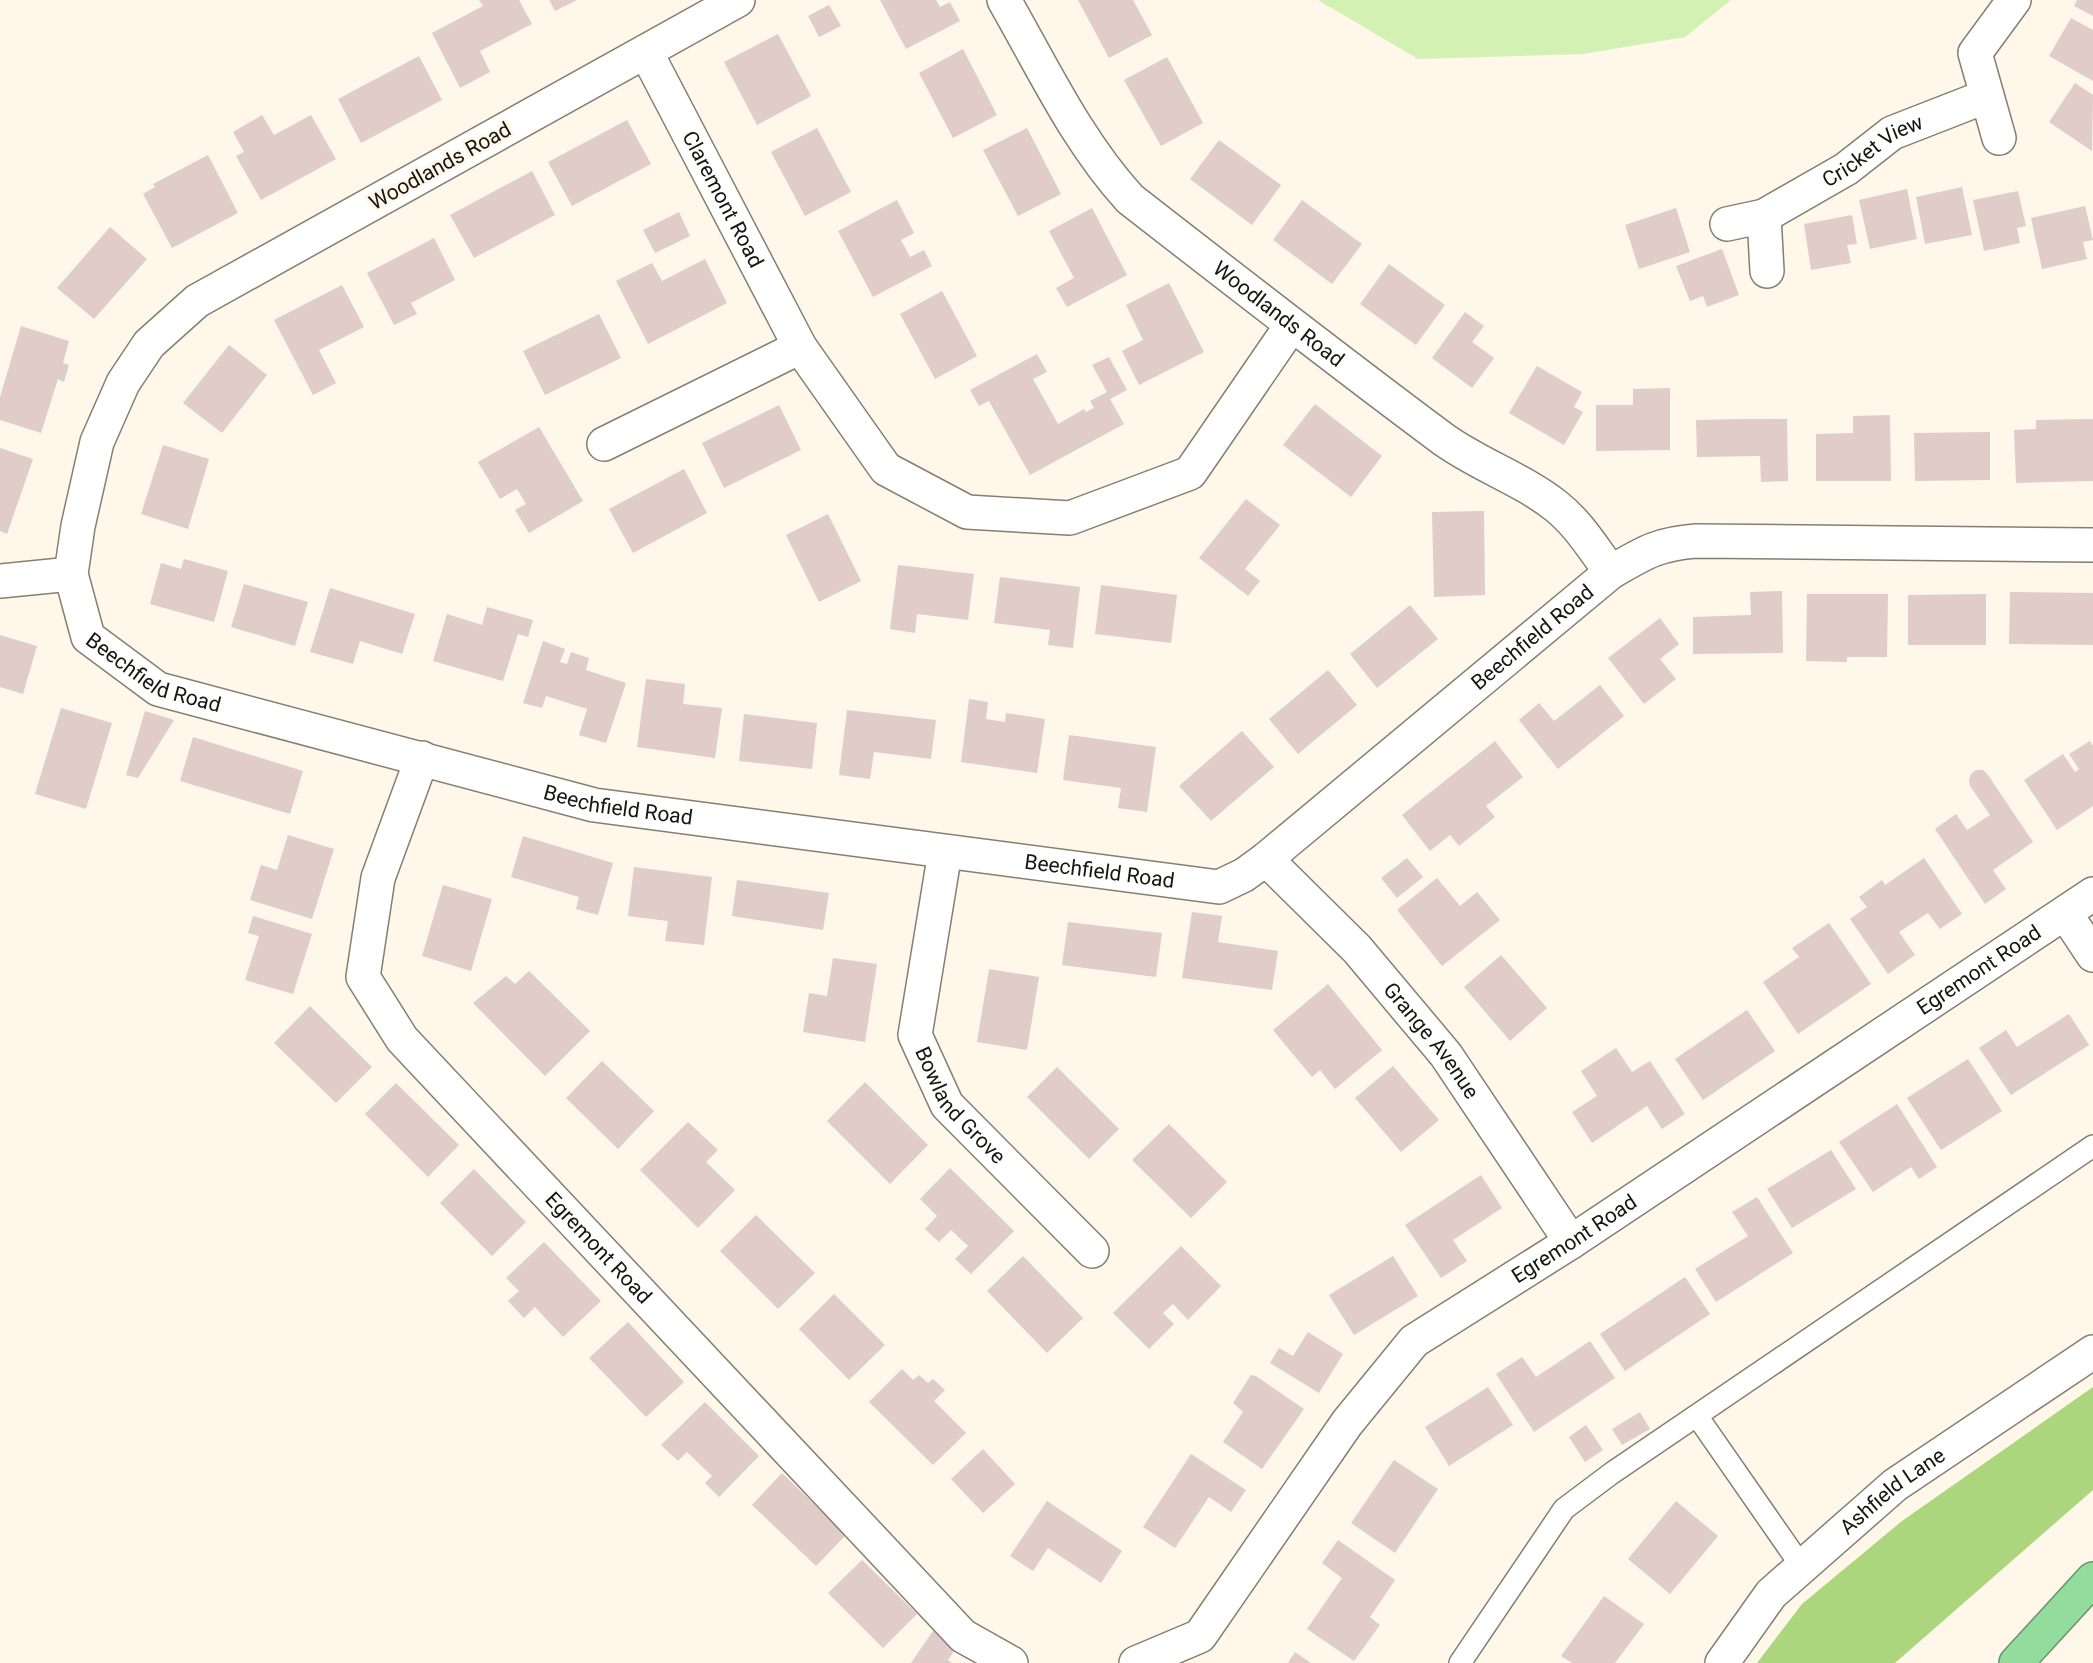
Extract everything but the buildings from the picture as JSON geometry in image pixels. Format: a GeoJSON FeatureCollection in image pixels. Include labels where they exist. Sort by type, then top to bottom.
{"type":"FeatureCollection","features":[{"type":"Feature","properties":{"kind":"highway"},"geometry":{"type":"LineString","coordinates":[[2016,1663],[2093,1579]]}},
{"type":"Feature","properties":{"kind":"street","name":"Woodlands Road"},"geometry":{"type":"LineString","coordinates":[[149,344],[197,301],[738,0]]}},
{"type":"Feature","properties":{"kind":"street","name":"Woodlands Road"},"geometry":{"type":"LineString","coordinates":[[1004,0],[1086,144],[1130,199],[1291,326],[1454,447],[1544,497],[1559,508],[1611,572]]}},
{"type":"Feature","properties":{"kind":"street"},"geometry":{"type":"LineString","coordinates":[[1999,138],[1975,53],[2014,0]]}},
{"type":"Feature","properties":{"kind":"street","name":"Claremont Road"},"geometry":{"type":"LineString","coordinates":[[646,52],[800,347],[886,469],[967,512],[1070,518],[1190,473],[1291,326]]}},
{"type":"Feature","properties":{"kind":"street","name":"Cricket View"},"geometry":{"type":"LineString","coordinates":[[1726,224],[1764,216],[1846,169],[1892,133],[1987,96]]}},
{"type":"Feature","properties":{"kind":"street"},"geometry":{"type":"LineString","coordinates":[[1764,216],[1767,271]]}},
{"type":"Feature","properties":{"kind":"street","name":"Beechfield Road"},"geometry":{"type":"LineString","coordinates":[[149,344],[123,383],[97,442],[78,526],[71,574],[88,638],[158,689],[594,805],[1219,887],[1244,876],[1266,860],[1611,572],[1652,549],[1674,543],[1696,541],[2093,545]]}},
{"type":"Feature","properties":{"kind":"street"},"geometry":{"type":"LineString","coordinates":[[604,444],[800,347]]}},
{"type":"Feature","properties":{"kind":"street"},"geometry":{"type":"LineString","coordinates":[[0,581],[71,574]]}},
{"type":"Feature","properties":{"kind":"street","name":"Egremont Road"},"geometry":{"type":"LineString","coordinates":[[422,758],[378,878],[363,977],[396,1030],[963,1636],[1011,1663]]}},
{"type":"Feature","properties":{"kind":"street","name":"Bowland Grove"},"geometry":{"type":"LineString","coordinates":[[945,852],[915,1035],[946,1105],[1092,1251]]}},
{"type":"Feature","properties":{"kind":"street","name":"Grange Avenue"},"geometry":{"type":"LineString","coordinates":[[1266,860],[1357,950],[1446,1055],[1571,1242]]}},
{"type":"Feature","properties":{"kind":"street","name":"Egremont Road"},"geometry":{"type":"LineString","coordinates":[[1136,1663],[1200,1636],[1347,1423],[1414,1341],[1571,1242],[2093,894]]}},
{"type":"Feature","properties":{"kind":"street"},"geometry":{"type":"LineString","coordinates":[[2065,913],[2093,955]]}},
{"type":"Feature","properties":{"kind":"street","name":"Ashfield Lane"},"geometry":{"type":"LineString","coordinates":[[1722,1663],[1771,1594],[1895,1485],[2093,1352]]}},
{"type":"Feature","properties":{"kind":"lane"},"geometry":{"type":"LineString","coordinates":[[1460,1663],[1564,1509],[1612,1473],[2093,1146]]}},
{"type":"Feature","properties":{"kind":"lane"},"geometry":{"type":"LineString","coordinates":[[1697,1416],[1802,1567]]}},
{"type":"Feature","properties":{"kind":"green space"},"geometry":{"type":"Polygon","coordinates":[[[1318,0],[1731,0],[1685,37],[1583,54],[1418,59],[1318,0]]]}},
{"type":"Feature","properties":{"kind":"green space"},"geometry":{"type":"Polygon","coordinates":[[[2093,1387],[2093,1490],[1895,1663],[1757,1663],[1802,1604],[1902,1521],[2093,1387]]]}}]}
